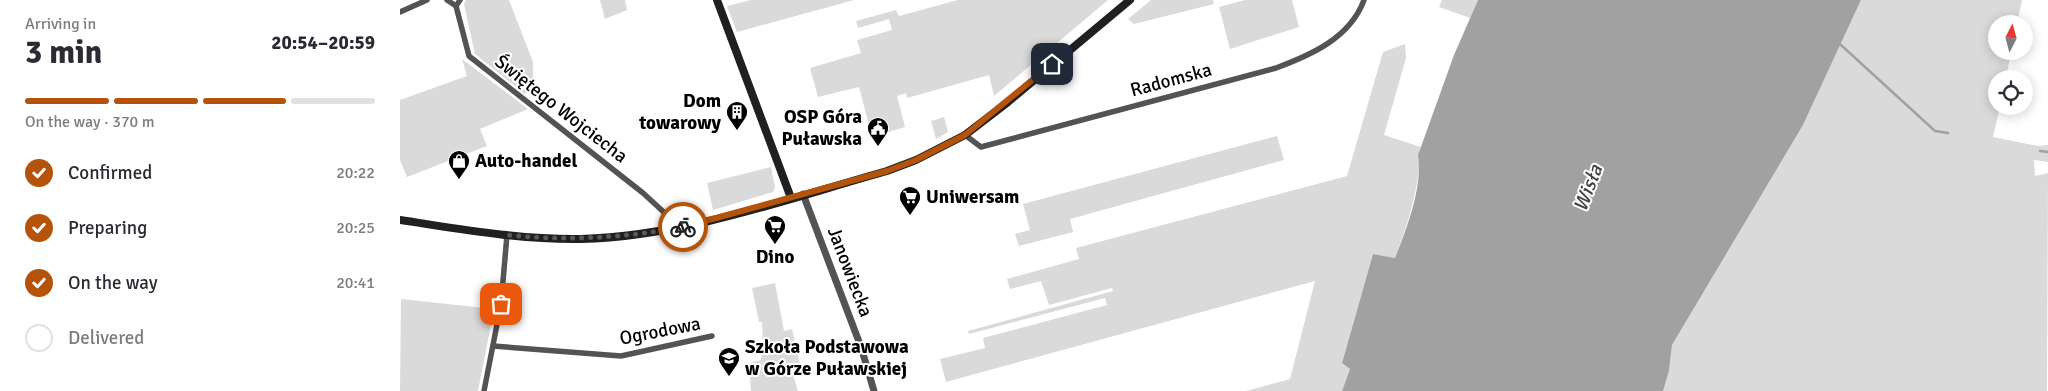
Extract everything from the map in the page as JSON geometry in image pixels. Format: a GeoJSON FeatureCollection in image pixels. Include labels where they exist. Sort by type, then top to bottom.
{"type":"FeatureCollection","features":[{"type":"Feature","properties":{"kind":"main road"},"geometry":{"type":"LineString","coordinates":[[717,0],[791,198]]}},
{"type":"Feature","properties":{"kind":"main road"},"geometry":{"type":"LineString","coordinates":[[400,220],[507,235],[581,239],[629,236],[672,229],[791,198],[916,160],[965,135],[1008,102],[1130,0]]}},
{"type":"Feature","properties":{"kind":"street"},"geometry":{"type":"LineString","coordinates":[[400,12],[427,0]]}},
{"type":"Feature","properties":{"kind":"street"},"geometry":{"type":"LineString","coordinates":[[446,0],[458,3]]}},
{"type":"Feature","properties":{"kind":"street","name":"Radomska"},"geometry":{"type":"LineString","coordinates":[[965,135],[981,147],[1276,68],[1304,58],[1327,46],[1350,25],[1364,0]]}},
{"type":"Feature","properties":{"kind":"street","name":"Świętego Wojciecha"},"geometry":{"type":"LineString","coordinates":[[458,3],[469,56],[643,193],[668,216],[672,229]]}},
{"type":"Feature","properties":{"kind":"street","name":"Janowiecka"},"geometry":{"type":"LineString","coordinates":[[803,194],[861,347],[874,391]]}},
{"type":"Feature","properties":{"kind":"street"},"geometry":{"type":"LineString","coordinates":[[484,391],[501,304],[507,235]]}},
{"type":"Feature","properties":{"kind":"street","name":"Ogrodowa"},"geometry":{"type":"LineString","coordinates":[[493,346],[621,356],[712,336]]}},
{"type":"Feature","properties":{"kind":"shaded area"},"geometry":{"type":"Polygon","coordinates":[[[466,0],[509,0],[533,62],[533,86],[525,94],[475,54],[464,4],[466,0]]]}},
{"type":"Feature","properties":{"kind":"shaded area"},"geometry":{"type":"Polygon","coordinates":[[[600,0],[625,0],[627,10],[605,19],[600,0]]]}},
{"type":"Feature","properties":{"kind":"shaded area"},"geometry":{"type":"Polygon","coordinates":[[[751,0],[854,0],[737,32],[727,6],[751,0]]]}},
{"type":"Feature","properties":{"kind":"shaded area"},"geometry":{"type":"Polygon","coordinates":[[[958,0],[1108,0],[994,96],[989,75],[907,98],[906,93],[897,96],[905,127],[872,137],[859,87],[818,97],[810,68],[861,53],[857,40],[892,30],[889,19],[858,28],[856,21],[896,10],[899,16],[958,0]]]}},
{"type":"Feature","properties":{"kind":"shaded area"},"geometry":{"type":"Polygon","coordinates":[[[1151,0],[1213,0],[1214,4],[1134,24],[1128,19],[1151,0]]]}},
{"type":"Feature","properties":{"kind":"shaded area"},"geometry":{"type":"Polygon","coordinates":[[[1245,0],[1292,0],[1299,27],[1230,49],[1219,7],[1245,0]]]}},
{"type":"Feature","properties":{"kind":"shaded area"},"geometry":{"type":"Polygon","coordinates":[[[1442,0],[1478,0],[1470,18],[1439,7],[1442,0]]]}},
{"type":"Feature","properties":{"kind":"shaded area"},"geometry":{"type":"Polygon","coordinates":[[[1861,0],[2022,0],[2019,15],[1988,15],[1988,60],[2009,60],[2008,70],[1988,70],[1988,115],[1998,115],[1993,137],[2038,146],[2048,145],[2048,162],[2034,160],[2035,176],[2048,173],[2047,391],[1663,391],[1669,371],[1672,345],[1803,125],[1861,0]]]}},
{"type":"Feature","properties":{"kind":"shaded area"},"geometry":{"type":"Polygon","coordinates":[[[1405,44],[1406,58],[1384,135],[1421,147],[1420,167],[1410,215],[1395,258],[1373,254],[1342,363],[1350,369],[1342,391],[1246,391],[1290,379],[1315,281],[946,382],[940,359],[985,348],[983,338],[1107,305],[1105,298],[969,334],[968,331],[1113,291],[1112,288],[1049,305],[1041,281],[1010,289],[1007,279],[1079,259],[1076,248],[1347,176],[1383,52],[1405,44]]]}},
{"type":"Feature","properties":{"kind":"shaded area"},"geometry":{"type":"Polygon","coordinates":[[[462,59],[528,109],[480,129],[487,146],[407,177],[400,160],[400,100],[467,76],[462,59]]]}},
{"type":"Feature","properties":{"kind":"shaded area"},"geometry":{"type":"Polygon","coordinates":[[[944,117],[948,132],[936,139],[931,121],[944,117]]]}},
{"type":"Feature","properties":{"kind":"shaded area"},"geometry":{"type":"Polygon","coordinates":[[[1277,136],[1284,160],[1070,219],[1073,232],[1019,246],[1015,234],[1030,230],[1023,204],[1277,136]]]}},
{"type":"Feature","properties":{"kind":"shaded area"},"geometry":{"type":"Polygon","coordinates":[[[771,167],[775,188],[773,192],[713,210],[707,183],[771,167]]]}},
{"type":"Feature","properties":{"kind":"shaded area"},"geometry":{"type":"Polygon","coordinates":[[[775,283],[784,331],[792,329],[801,368],[792,371],[798,391],[751,391],[749,363],[761,360],[763,345],[762,322],[759,322],[752,288],[775,283]]]}},
{"type":"Feature","properties":{"kind":"shaded area"},"geometry":{"type":"Polygon","coordinates":[[[401,299],[494,309],[478,391],[400,391],[401,299]]]}},
{"type":"Feature","properties":{"kind":"water","name":"Wisła"},"geometry":{"type":"Polygon","coordinates":[[[1478,0],[1861,0],[1803,125],[1672,345],[1669,371],[1663,391],[1342,391],[1350,369],[1342,363],[1373,254],[1395,258],[1413,207],[1418,180],[1418,155],[1454,55],[1478,0]]]}},
{"type":"Feature","properties":{"kind":"waterway"},"geometry":{"type":"LineString","coordinates":[[1841,45],[1935,131],[1948,133]]}},
{"type":"Feature","properties":{"kind":"waterway"},"geometry":{"type":"LineString","coordinates":[[2040,151],[2048,152]]}},
{"type":"Feature","properties":{"kind":"way so far"},"geometry":{"type":"LineString","coordinates":[[501,304],[507,235],[581,239],[629,236],[683,227]]}},
{"type":"Feature","properties":{"kind":"place","name":"Dom towarowy"},"geometry":{"type":"Point","coordinates":[737,131]}},
{"type":"Feature","properties":{"kind":"place","name":"OSP Góra Puławska"},"geometry":{"type":"Point","coordinates":[878,147]}},
{"type":"Feature","properties":{"kind":"place","name":"Auto-handel"},"geometry":{"type":"Point","coordinates":[459,180]}},
{"type":"Feature","properties":{"kind":"place","name":"Uniwersam"},"geometry":{"type":"Point","coordinates":[910,216]}},
{"type":"Feature","properties":{"kind":"place","name":"Dino"},"geometry":{"type":"Point","coordinates":[775,245]}},
{"type":"Feature","properties":{"kind":"place","name":"Szkoła Podstawowa w Górze Puławskiej"},"geometry":{"type":"Point","coordinates":[729,377]}},
{"type":"Feature","properties":{"kind":"route"},"geometry":{"type":"LineString","coordinates":[[683,227],[887,171],[916,160],[965,135],[1008,102],[1052,64]]}}]}
